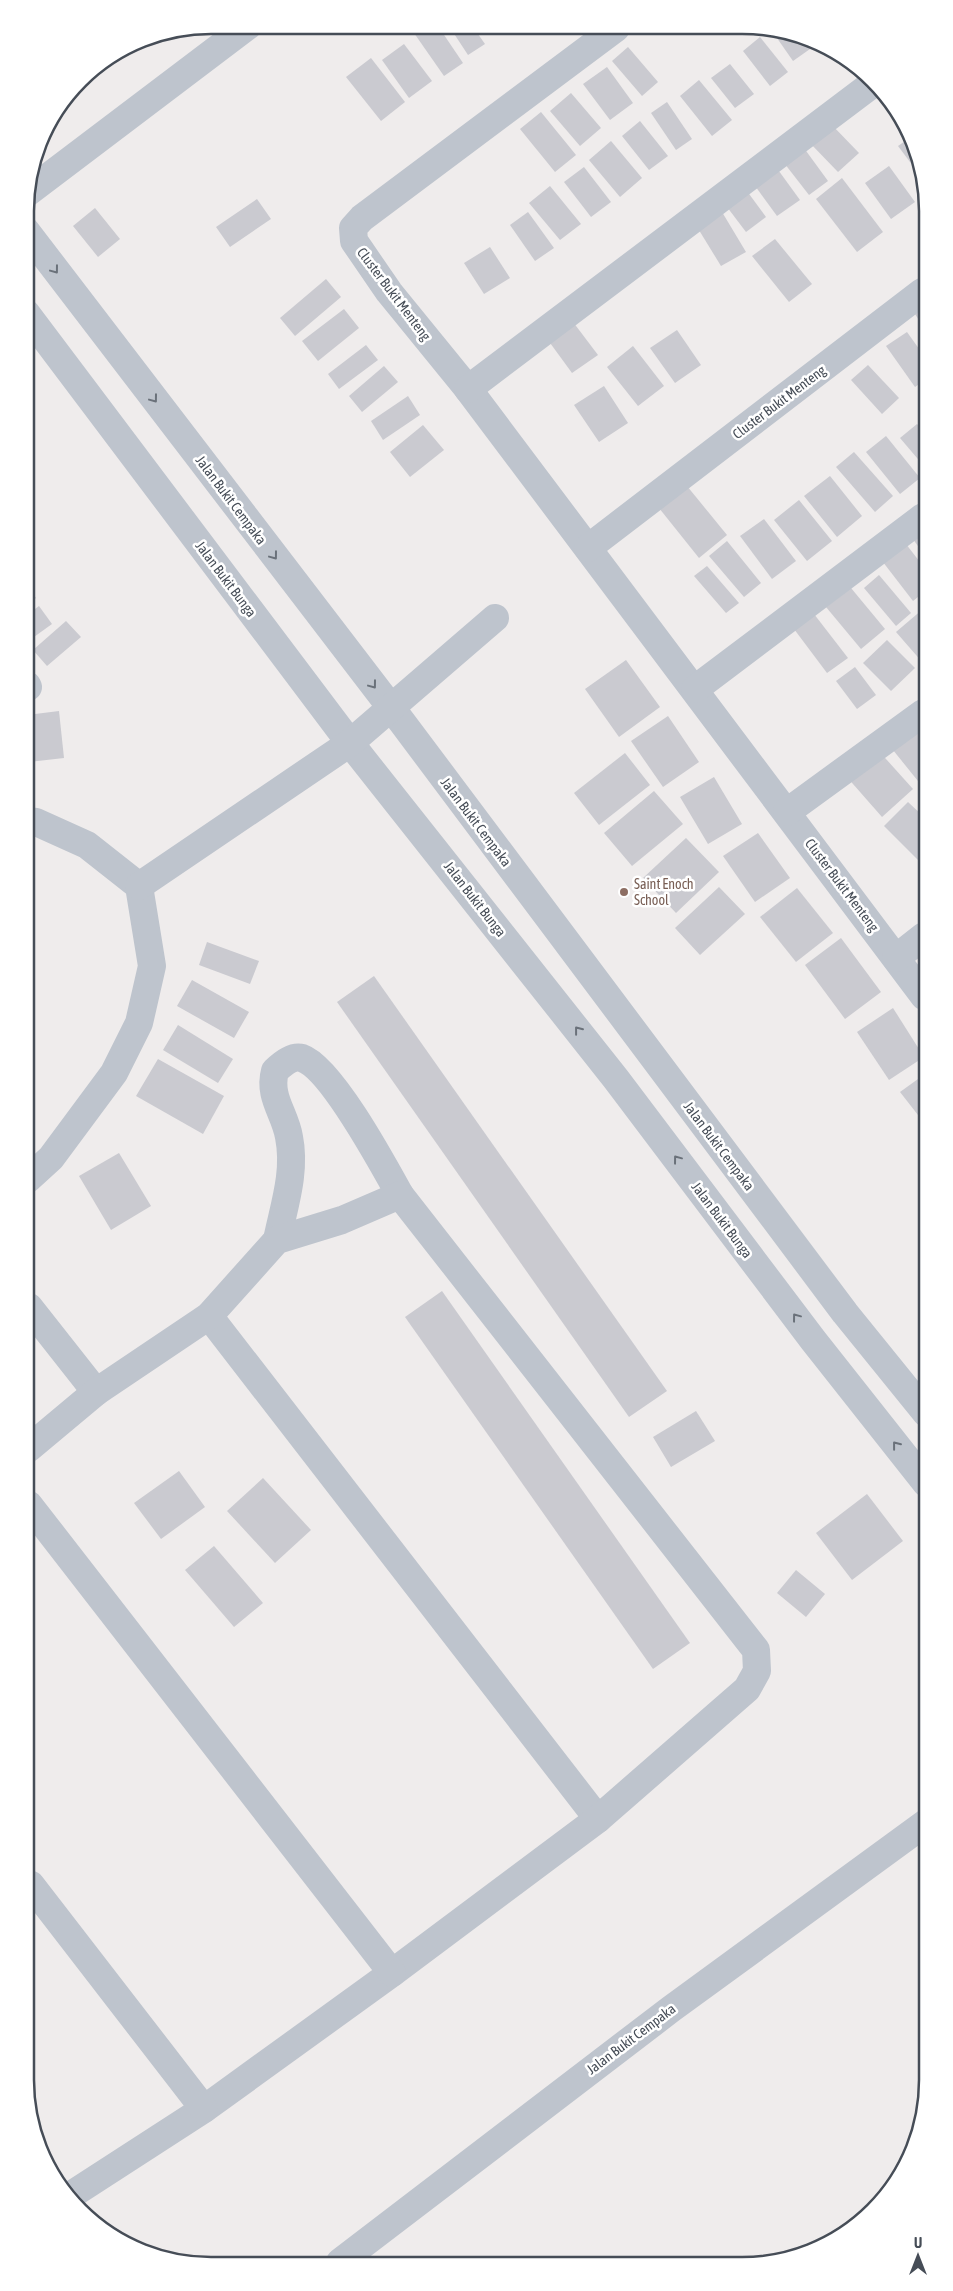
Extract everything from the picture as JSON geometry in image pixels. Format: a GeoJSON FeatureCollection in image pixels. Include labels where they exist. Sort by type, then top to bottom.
{"type":"FeatureCollection","features":[{"type":"Feature","properties":{"kind":"street"},"geometry":{"type":"LineString","coordinates":[[35,187],[237,34]]}},
{"type":"Feature","properties":{"kind":"street","name":"Cluster Bukit Menteng"},"geometry":{"type":"LineString","coordinates":[[608,34],[362,218],[353,228],[354,241],[389,292],[468,389],[919,989]]}},
{"type":"Feature","properties":{"kind":"street"},"geometry":{"type":"LineString","coordinates":[[468,389],[868,87]]}},
{"type":"Feature","properties":{"kind":"street","name":"Jalan Bukit Cempaka"},"geometry":{"type":"LineString","coordinates":[[34,241],[391,709],[845,1313],[919,1404]]}},
{"type":"Feature","properties":{"kind":"street","name":"Cluster Bukit Menteng"},"geometry":{"type":"LineString","coordinates":[[588,548],[919,294]]}},
{"type":"Feature","properties":{"kind":"street","name":"Jalan Bukit Bunga"},"geometry":{"type":"LineString","coordinates":[[34,324],[350,743],[616,1079],[813,1340],[919,1474]]}},
{"type":"Feature","properties":{"kind":"street"},"geometry":{"type":"LineString","coordinates":[[695,689],[919,520]]}},
{"type":"Feature","properties":{"kind":"street"},"geometry":{"type":"LineString","coordinates":[[139,886],[350,743],[495,618]]}},
{"type":"Feature","properties":{"kind":"street"},"geometry":{"type":"LineString","coordinates":[[787,812],[919,715]]}},
{"type":"Feature","properties":{"kind":"street"},"geometry":{"type":"LineString","coordinates":[[34,822],[87,845],[139,886],[152,966],[139,1023],[114,1073],[51,1158],[34,1174]]}},
{"type":"Feature","properties":{"kind":"street"},"geometry":{"type":"LineString","coordinates":[[896,958],[919,940]]}},
{"type":"Feature","properties":{"kind":"street"},"geometry":{"type":"LineString","coordinates":[[616,1079],[648,1052]]}},
{"type":"Feature","properties":{"kind":"street"},"geometry":{"type":"LineString","coordinates":[[34,1444],[96,1392],[209,1316],[277,1240],[292,1174],[289,1136],[275,1101],[272,1082],[275,1071],[295,1058],[302,1058],[320,1070],[364,1132],[400,1195],[756,1650],[757,1671],[747,1689],[598,1819],[392,1973],[204,2109],[74,2193]]}},
{"type":"Feature","properties":{"kind":"street"},"geometry":{"type":"LineString","coordinates":[[277,1240],[342,1220],[400,1195]]}},
{"type":"Feature","properties":{"kind":"street"},"geometry":{"type":"LineString","coordinates":[[813,1340],[845,1313]]}},
{"type":"Feature","properties":{"kind":"street"},"geometry":{"type":"LineString","coordinates":[[34,1314],[96,1392]]}},
{"type":"Feature","properties":{"kind":"street"},"geometry":{"type":"LineString","coordinates":[[209,1316],[598,1819]]}},
{"type":"Feature","properties":{"kind":"street"},"geometry":{"type":"LineString","coordinates":[[34,1511],[392,1973]]}},
{"type":"Feature","properties":{"kind":"street","name":"Jalan Bukit Cempaka"},"geometry":{"type":"LineString","coordinates":[[347,2257],[671,2009],[919,1828]]}},
{"type":"Feature","properties":{"kind":"street"},"geometry":{"type":"LineString","coordinates":[[34,1891],[204,2109]]}},
{"type":"Feature","properties":{"kind":"building"},"geometry":{"type":"Polygon","coordinates":[[[415,34],[443,34],[463,63],[444,76],[415,34]]]}},
{"type":"Feature","properties":{"kind":"building"},"geometry":{"type":"Polygon","coordinates":[[[454,34],[478,34],[485,44],[468,55],[454,34]]]}},
{"type":"Feature","properties":{"kind":"building"},"geometry":{"type":"Polygon","coordinates":[[[760,37],[788,72],[770,86],[743,51],[760,37]]]}},
{"type":"Feature","properties":{"kind":"building"},"geometry":{"type":"Polygon","coordinates":[[[776,37],[808,46],[810,49],[793,61],[776,37]]]}},
{"type":"Feature","properties":{"kind":"building"},"geometry":{"type":"Polygon","coordinates":[[[404,44],[432,81],[409,98],[382,60],[404,44]]]}},
{"type":"Feature","properties":{"kind":"building"},"geometry":{"type":"Polygon","coordinates":[[[628,47],[658,82],[642,96],[612,61],[628,47]]]}},
{"type":"Feature","properties":{"kind":"building"},"geometry":{"type":"Polygon","coordinates":[[[371,58],[405,102],[381,121],[346,77],[371,58]]]}},
{"type":"Feature","properties":{"kind":"building"},"geometry":{"type":"Polygon","coordinates":[[[730,64],[754,94],[735,108],[711,78],[730,64]]]}},
{"type":"Feature","properties":{"kind":"building"},"geometry":{"type":"Polygon","coordinates":[[[607,67],[633,103],[610,120],[583,84],[607,67]]]}},
{"type":"Feature","properties":{"kind":"building"},"geometry":{"type":"Polygon","coordinates":[[[699,80],[732,120],[712,136],[680,96],[699,80]]]}},
{"type":"Feature","properties":{"kind":"building"},"geometry":{"type":"Polygon","coordinates":[[[571,93],[601,128],[580,146],[550,111],[571,93]]]}},
{"type":"Feature","properties":{"kind":"building"},"geometry":{"type":"Polygon","coordinates":[[[667,102],[692,139],[676,150],[651,113],[667,102]]]}},
{"type":"Feature","properties":{"kind":"building"},"geometry":{"type":"Polygon","coordinates":[[[541,112],[576,155],[555,172],[520,129],[541,112]]]}},
{"type":"Feature","properties":{"kind":"building"},"geometry":{"type":"Polygon","coordinates":[[[640,121],[668,156],[649,170],[622,136],[640,121]]]}},
{"type":"Feature","properties":{"kind":"building"},"geometry":{"type":"Polygon","coordinates":[[[830,123],[859,153],[838,172],[809,142],[830,123]]]}},
{"type":"Feature","properties":{"kind":"building"},"geometry":{"type":"Polygon","coordinates":[[[611,141],[642,178],[620,197],[589,160],[611,141]]]}},
{"type":"Feature","properties":{"kind":"building"},"geometry":{"type":"Polygon","coordinates":[[[905,141],[913,167],[898,146],[905,141]]]}},
{"type":"Feature","properties":{"kind":"building"},"geometry":{"type":"Polygon","coordinates":[[[801,144],[828,181],[809,195],[781,159],[801,144]]]}},
{"type":"Feature","properties":{"kind":"building"},"geometry":{"type":"Polygon","coordinates":[[[889,166],[915,202],[891,219],[865,183],[889,166]]]}},
{"type":"Feature","properties":{"kind":"building"},"geometry":{"type":"Polygon","coordinates":[[[584,167],[611,202],[591,217],[564,182],[584,167]]]}},
{"type":"Feature","properties":{"kind":"building"},"geometry":{"type":"Polygon","coordinates":[[[776,167],[800,200],[777,216],[753,183],[776,167]]]}},
{"type":"Feature","properties":{"kind":"building"},"geometry":{"type":"Polygon","coordinates":[[[842,178],[883,232],[857,252],[816,199],[842,178]]]}},
{"type":"Feature","properties":{"kind":"building"},"geometry":{"type":"Polygon","coordinates":[[[550,186],[581,224],[560,240],[529,203],[550,186]]]}},
{"type":"Feature","properties":{"kind":"building"},"geometry":{"type":"Polygon","coordinates":[[[744,187],[766,217],[746,232],[724,203],[744,187]]]}},
{"type":"Feature","properties":{"kind":"building"},"geometry":{"type":"Polygon","coordinates":[[[257,199],[271,219],[230,247],[216,227],[257,199]]]}},
{"type":"Feature","properties":{"kind":"building"},"geometry":{"type":"Polygon","coordinates":[[[719,207],[746,252],[721,266],[694,222],[719,207]]]}},
{"type":"Feature","properties":{"kind":"building"},"geometry":{"type":"Polygon","coordinates":[[[95,208],[120,239],[98,257],[73,226],[95,208]]]}},
{"type":"Feature","properties":{"kind":"building"},"geometry":{"type":"Polygon","coordinates":[[[528,212],[554,248],[535,261],[510,225],[528,212]]]}},
{"type":"Feature","properties":{"kind":"building"},"geometry":{"type":"Polygon","coordinates":[[[775,239],[812,284],[789,302],[752,256],[775,239]]]}},
{"type":"Feature","properties":{"kind":"building"},"geometry":{"type":"Polygon","coordinates":[[[490,247],[510,278],[484,294],[464,263],[490,247]]]}},
{"type":"Feature","properties":{"kind":"building"},"geometry":{"type":"Polygon","coordinates":[[[326,279],[341,297],[295,336],[280,318],[326,279]]]}},
{"type":"Feature","properties":{"kind":"building"},"geometry":{"type":"Polygon","coordinates":[[[344,309],[359,328],[318,361],[302,341],[344,309]]]}},
{"type":"Feature","properties":{"kind":"building"},"geometry":{"type":"Polygon","coordinates":[[[919,311],[919,320],[915,314],[919,311]]]}},
{"type":"Feature","properties":{"kind":"building"},"geometry":{"type":"Polygon","coordinates":[[[570,318],[598,355],[572,373],[545,336],[570,318]]]}},
{"type":"Feature","properties":{"kind":"building"},"geometry":{"type":"Polygon","coordinates":[[[677,330],[701,365],[675,383],[650,348],[677,330]]]}},
{"type":"Feature","properties":{"kind":"building"},"geometry":{"type":"Polygon","coordinates":[[[907,332],[919,349],[919,384],[915,387],[886,346],[907,332]]]}},
{"type":"Feature","properties":{"kind":"building"},"geometry":{"type":"Polygon","coordinates":[[[366,345],[378,360],[339,389],[328,374],[366,345]]]}},
{"type":"Feature","properties":{"kind":"building"},"geometry":{"type":"Polygon","coordinates":[[[633,346],[664,386],[638,406],[607,367],[633,346]]]}},
{"type":"Feature","properties":{"kind":"building"},"geometry":{"type":"Polygon","coordinates":[[[868,365],[899,398],[882,414],[851,380],[868,365]]]}},
{"type":"Feature","properties":{"kind":"building"},"geometry":{"type":"Polygon","coordinates":[[[384,366],[398,382],[362,412],[349,396],[384,366]]]}},
{"type":"Feature","properties":{"kind":"building"},"geometry":{"type":"Polygon","coordinates":[[[604,386],[628,423],[599,442],[574,405],[604,386]]]}},
{"type":"Feature","properties":{"kind":"building"},"geometry":{"type":"Polygon","coordinates":[[[408,396],[420,415],[383,440],[371,421],[408,396]]]}},
{"type":"Feature","properties":{"kind":"building"},"geometry":{"type":"Polygon","coordinates":[[[917,424],[919,426],[919,460],[900,438],[917,424]]]}},
{"type":"Feature","properties":{"kind":"building"},"geometry":{"type":"Polygon","coordinates":[[[423,425],[444,450],[410,477],[390,452],[423,425]]]}},
{"type":"Feature","properties":{"kind":"building"},"geometry":{"type":"Polygon","coordinates":[[[886,436],[919,479],[900,494],[866,452],[886,436]]]}},
{"type":"Feature","properties":{"kind":"building"},"geometry":{"type":"Polygon","coordinates":[[[854,452],[893,496],[875,512],[836,467],[854,452]]]}},
{"type":"Feature","properties":{"kind":"building"},"geometry":{"type":"Polygon","coordinates":[[[830,476],[862,516],[837,537],[804,496],[830,476]]]}},
{"type":"Feature","properties":{"kind":"building"},"geometry":{"type":"Polygon","coordinates":[[[687,486],[727,535],[699,558],[659,508],[687,486]]]}},
{"type":"Feature","properties":{"kind":"building"},"geometry":{"type":"Polygon","coordinates":[[[799,500],[832,541],[807,561],[774,520],[799,500]]]}},
{"type":"Feature","properties":{"kind":"building"},"geometry":{"type":"Polygon","coordinates":[[[764,519],[796,561],[772,579],[740,536],[764,519]]]}},
{"type":"Feature","properties":{"kind":"building"},"geometry":{"type":"Polygon","coordinates":[[[919,529],[919,547],[910,535],[919,529]]]}},
{"type":"Feature","properties":{"kind":"building"},"geometry":{"type":"Polygon","coordinates":[[[899,535],[919,561],[919,596],[913,601],[876,553],[899,535]]]}},
{"type":"Feature","properties":{"kind":"building"},"geometry":{"type":"Polygon","coordinates":[[[727,541],[761,583],[744,597],[709,556],[727,541]]]}},
{"type":"Feature","properties":{"kind":"building"},"geometry":{"type":"Polygon","coordinates":[[[707,566],[739,603],[726,613],[694,576],[707,566]]]}},
{"type":"Feature","properties":{"kind":"building"},"geometry":{"type":"Polygon","coordinates":[[[879,575],[911,613],[896,626],[864,588],[879,575]]]}},
{"type":"Feature","properties":{"kind":"building"},"geometry":{"type":"Polygon","coordinates":[[[851,588],[885,629],[861,649],[826,607],[851,588]]]}},
{"type":"Feature","properties":{"kind":"building"},"geometry":{"type":"Polygon","coordinates":[[[39,606],[52,624],[34,637],[34,610],[39,606]]]}},
{"type":"Feature","properties":{"kind":"building"},"geometry":{"type":"Polygon","coordinates":[[[919,612],[919,658],[896,632],[919,612]]]}},
{"type":"Feature","properties":{"kind":"building"},"geometry":{"type":"Polygon","coordinates":[[[814,614],[848,658],[827,673],[794,629],[814,614]]]}},
{"type":"Feature","properties":{"kind":"building"},"geometry":{"type":"Polygon","coordinates":[[[66,621],[81,637],[47,666],[34,649],[66,621]]]}},
{"type":"Feature","properties":{"kind":"building"},"geometry":{"type":"Polygon","coordinates":[[[887,640],[915,668],[891,691],[863,663],[887,640]]]}},
{"type":"Feature","properties":{"kind":"building"},"geometry":{"type":"Polygon","coordinates":[[[626,660],[660,707],[619,737],[585,689],[626,660]]]}},
{"type":"Feature","properties":{"kind":"building"},"geometry":{"type":"Polygon","coordinates":[[[855,667],[876,695],[857,709],[836,681],[855,667]]]}},
{"type":"Feature","properties":{"kind":"building"},"geometry":{"type":"Polygon","coordinates":[[[59,711],[64,758],[34,761],[34,714],[59,711]]]}},
{"type":"Feature","properties":{"kind":"building"},"geometry":{"type":"Polygon","coordinates":[[[668,716],[699,762],[663,787],[631,741],[668,716]]]}},
{"type":"Feature","properties":{"kind":"building"},"geometry":{"type":"Polygon","coordinates":[[[919,728],[919,782],[893,750],[919,728]]]}},
{"type":"Feature","properties":{"kind":"building"},"geometry":{"type":"Polygon","coordinates":[[[877,749],[913,789],[882,817],[846,776],[877,749]]]}},
{"type":"Feature","properties":{"kind":"building"},"geometry":{"type":"Polygon","coordinates":[[[625,753],[650,785],[599,825],[574,793],[625,753]]]}},
{"type":"Feature","properties":{"kind":"building"},"geometry":{"type":"Polygon","coordinates":[[[714,777],[742,824],[708,844],[680,797],[714,777]]]}},
{"type":"Feature","properties":{"kind":"building"},"geometry":{"type":"Polygon","coordinates":[[[654,791],[683,824],[632,866],[604,833],[654,791]]]}},
{"type":"Feature","properties":{"kind":"building"},"geometry":{"type":"Polygon","coordinates":[[[908,802],[919,812],[919,859],[918,860],[884,826],[908,802]]]}},
{"type":"Feature","properties":{"kind":"building"},"geometry":{"type":"Polygon","coordinates":[[[758,833],[790,878],[755,902],[723,856],[758,833]]]}},
{"type":"Feature","properties":{"kind":"building"},"geometry":{"type":"Polygon","coordinates":[[[686,838],[719,872],[676,913],[643,878],[686,838]]]}},
{"type":"Feature","properties":{"kind":"building"},"geometry":{"type":"Polygon","coordinates":[[[719,887],[745,914],[700,955],[675,928],[719,887]]]}},
{"type":"Feature","properties":{"kind":"building"},"geometry":{"type":"Polygon","coordinates":[[[797,888],[833,933],[796,962],[760,917],[797,888]]]}},
{"type":"Feature","properties":{"kind":"building"},"geometry":{"type":"Polygon","coordinates":[[[841,938],[881,992],[845,1019],[805,965],[841,938]]]}},
{"type":"Feature","properties":{"kind":"building"},"geometry":{"type":"Polygon","coordinates":[[[207,942],[259,961],[250,984],[199,965],[207,942]]]}},
{"type":"Feature","properties":{"kind":"building"},"geometry":{"type":"Polygon","coordinates":[[[374,976],[667,1391],[629,1417],[337,1002],[374,976]]]}},
{"type":"Feature","properties":{"kind":"building"},"geometry":{"type":"Polygon","coordinates":[[[192,980],[249,1012],[234,1038],[177,1006],[192,980]]]}},
{"type":"Feature","properties":{"kind":"building"},"geometry":{"type":"Polygon","coordinates":[[[893,1008],[919,1049],[919,1060],[889,1080],[857,1032],[893,1008]]]}},
{"type":"Feature","properties":{"kind":"building"},"geometry":{"type":"Polygon","coordinates":[[[178,1025],[233,1059],[218,1083],[163,1050],[178,1025]]]}},
{"type":"Feature","properties":{"kind":"building"},"geometry":{"type":"Polygon","coordinates":[[[158,1059],[224,1096],[203,1134],[136,1096],[158,1059]]]}},
{"type":"Feature","properties":{"kind":"building"},"geometry":{"type":"Polygon","coordinates":[[[919,1078],[919,1116],[900,1092],[919,1078]]]}},
{"type":"Feature","properties":{"kind":"building"},"geometry":{"type":"Polygon","coordinates":[[[119,1153],[151,1206],[111,1230],[79,1176],[119,1153]]]}},
{"type":"Feature","properties":{"kind":"building"},"geometry":{"type":"Polygon","coordinates":[[[442,1291],[690,1643],[653,1669],[405,1317],[442,1291]]]}},
{"type":"Feature","properties":{"kind":"building"},"geometry":{"type":"Polygon","coordinates":[[[696,1411],[715,1441],[671,1467],[653,1437],[696,1411]]]}},
{"type":"Feature","properties":{"kind":"building"},"geometry":{"type":"Polygon","coordinates":[[[179,1471],[205,1507],[161,1539],[134,1503],[179,1471]]]}},
{"type":"Feature","properties":{"kind":"building"},"geometry":{"type":"Polygon","coordinates":[[[263,1478],[311,1530],[275,1563],[227,1511],[263,1478]]]}},
{"type":"Feature","properties":{"kind":"building"},"geometry":{"type":"Polygon","coordinates":[[[867,1494],[903,1541],[852,1580],[816,1533],[867,1494]]]}},
{"type":"Feature","properties":{"kind":"building"},"geometry":{"type":"Polygon","coordinates":[[[214,1546],[263,1603],[234,1627],[185,1570],[214,1546]]]}},
{"type":"Feature","properties":{"kind":"building"},"geometry":{"type":"Polygon","coordinates":[[[796,1570],[825,1594],[806,1617],[777,1593],[796,1570]]]}},
{"type":"Feature","properties":{"kind":"place","name":"Saint Enoch School"},"geometry":{"type":"Point","coordinates":[624,892]}}]}
